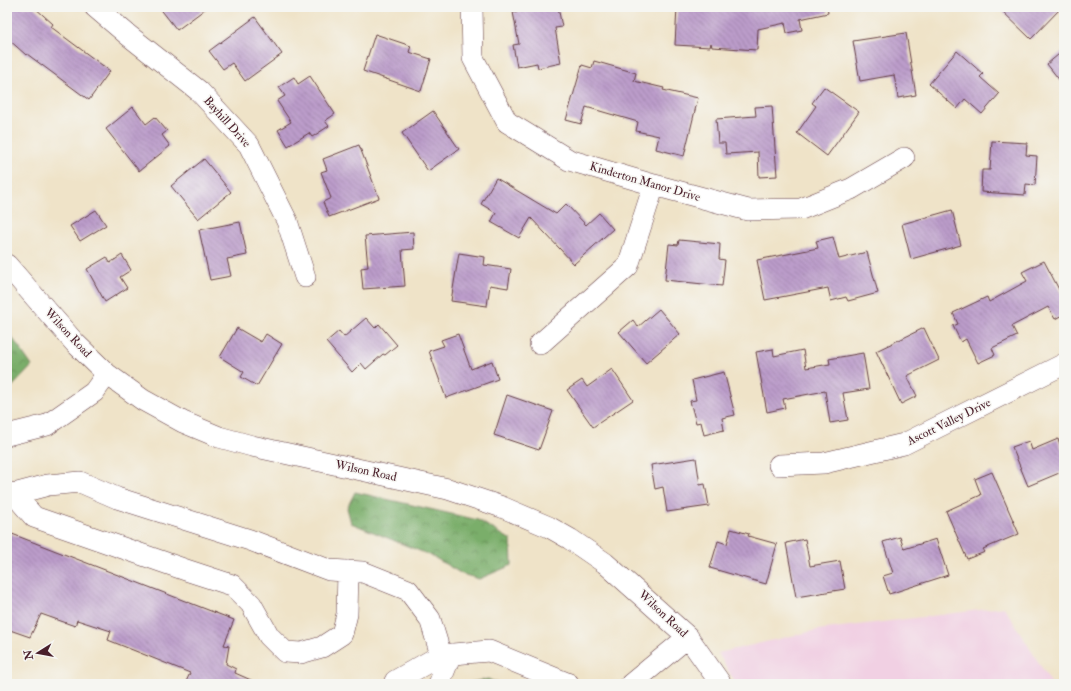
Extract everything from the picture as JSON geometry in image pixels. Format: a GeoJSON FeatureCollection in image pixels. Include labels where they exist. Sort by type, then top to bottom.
{"type":"FeatureCollection","features":[{"type":"Feature","properties":{"kind":"street","name":"Bayhill Drive"},"geometry":{"type":"LineString","coordinates":[[95,7],[128,36],[199,91],[249,145],[287,221],[305,277]]}},
{"type":"Feature","properties":{"kind":"street","name":"Kinderton Manor Drive"},"geometry":{"type":"LineString","coordinates":[[472,7],[473,58],[507,122],[569,160],[654,186],[748,210],[801,209],[850,189],[904,158]]}},
{"type":"Feature","properties":{"kind":"street"},"geometry":{"type":"LineString","coordinates":[[540,344],[628,266],[654,186]]}},
{"type":"Feature","properties":{"kind":"street","name":"Wilson Road"},"geometry":{"type":"LineString","coordinates":[[7,265],[76,343],[108,374],[143,400],[183,422],[219,437],[252,446],[448,489],[502,508],[549,527],[570,539],[605,563],[688,637],[721,684]]}},
{"type":"Feature","properties":{"kind":"street","name":"Ascott Valley Drive"},"geometry":{"type":"LineString","coordinates":[[779,466],[824,462],[904,444],[1064,364]]}},
{"type":"Feature","properties":{"kind":"street"},"geometry":{"type":"LineString","coordinates":[[7,434],[47,425],[94,392],[108,374]]}},
{"type":"Feature","properties":{"kind":"street"},"geometry":{"type":"LineString","coordinates":[[10,493],[48,485],[80,482],[117,498],[250,540],[329,570],[363,572],[408,590],[430,619],[446,655],[440,684]]}},
{"type":"Feature","properties":{"kind":"street"},"geometry":{"type":"LineString","coordinates":[[10,493],[34,516],[232,585],[251,604],[269,636],[285,652],[300,653],[322,647],[342,634],[347,614],[348,571]]}},
{"type":"Feature","properties":{"kind":"street"},"geometry":{"type":"LineString","coordinates":[[631,684],[688,637]]}},
{"type":"Feature","properties":{"kind":"street"},"geometry":{"type":"LineString","coordinates":[[394,684],[395,681],[446,655],[489,651],[569,684]]}},
{"type":"Feature","properties":{"kind":"shaded area"},"geometry":{"type":"Polygon","coordinates":[[[1004,607],[1052,684],[736,684],[718,653],[817,630],[1004,607]]]}},
{"type":"Feature","properties":{"kind":"green space"},"geometry":{"type":"Polygon","coordinates":[[[7,330],[32,366],[7,392],[7,330]]]}},
{"type":"Feature","properties":{"kind":"green space"},"geometry":{"type":"Polygon","coordinates":[[[355,492],[478,520],[511,540],[512,565],[479,579],[462,574],[432,556],[351,523],[347,508],[355,492]]]}},
{"type":"Feature","properties":{"kind":"green space"},"geometry":{"type":"Polygon","coordinates":[[[488,679],[498,684],[463,684],[488,679]]]}},
{"type":"Feature","properties":{"kind":"building"},"geometry":{"type":"Polygon","coordinates":[[[7,7],[34,7],[53,24],[51,27],[110,71],[89,100],[27,54],[26,55],[7,38],[7,7]]]}},
{"type":"Feature","properties":{"kind":"building"},"geometry":{"type":"Polygon","coordinates":[[[159,7],[208,7],[177,30],[159,7]]]}},
{"type":"Feature","properties":{"kind":"building"},"geometry":{"type":"Polygon","coordinates":[[[543,7],[558,7],[562,27],[555,28],[561,63],[538,68],[537,63],[517,67],[513,45],[519,44],[513,12],[543,7]]]}},
{"type":"Feature","properties":{"kind":"building"},"geometry":{"type":"Polygon","coordinates":[[[677,7],[735,7],[767,9],[767,7],[827,7],[828,13],[800,19],[802,30],[787,33],[785,23],[758,29],[757,50],[712,47],[711,43],[710,47],[675,45],[677,7]]]}},
{"type":"Feature","properties":{"kind":"building"},"geometry":{"type":"Polygon","coordinates":[[[998,7],[1062,7],[1031,39],[998,7]]]}},
{"type":"Feature","properties":{"kind":"building"},"geometry":{"type":"Polygon","coordinates":[[[255,17],[282,54],[245,81],[232,63],[223,69],[209,51],[255,17]]]}},
{"type":"Feature","properties":{"kind":"building"},"geometry":{"type":"Polygon","coordinates":[[[906,33],[916,95],[898,98],[894,75],[860,81],[853,41],[906,33]]]}},
{"type":"Feature","properties":{"kind":"building"},"geometry":{"type":"Polygon","coordinates":[[[375,34],[411,46],[409,52],[431,59],[421,91],[363,71],[375,34]]]}},
{"type":"Feature","properties":{"kind":"building"},"geometry":{"type":"Polygon","coordinates":[[[1064,50],[1064,86],[1047,64],[1064,50]]]}},
{"type":"Feature","properties":{"kind":"building"},"geometry":{"type":"Polygon","coordinates":[[[957,51],[983,74],[980,77],[999,94],[982,114],[965,99],[957,109],[929,84],[957,51]]]}},
{"type":"Feature","properties":{"kind":"building"},"geometry":{"type":"Polygon","coordinates":[[[594,61],[636,73],[634,81],[664,88],[663,90],[698,98],[684,156],[656,149],[659,136],[636,131],[638,122],[586,107],[581,124],[566,120],[582,65],[592,68],[594,61]]]}},
{"type":"Feature","properties":{"kind":"building"},"geometry":{"type":"Polygon","coordinates":[[[310,76],[335,114],[325,121],[329,126],[312,137],[309,133],[288,146],[278,130],[291,122],[277,101],[285,96],[279,87],[294,77],[298,84],[310,76]]]}},
{"type":"Feature","properties":{"kind":"building"},"geometry":{"type":"Polygon","coordinates":[[[824,87],[859,112],[827,156],[797,133],[816,106],[812,103],[824,87]]]}},
{"type":"Feature","properties":{"kind":"building"},"geometry":{"type":"Polygon","coordinates":[[[772,106],[777,176],[759,177],[758,152],[726,154],[725,143],[718,143],[716,119],[756,116],[755,107],[772,106]]]}},
{"type":"Feature","properties":{"kind":"building"},"geometry":{"type":"Polygon","coordinates":[[[133,107],[146,124],[155,117],[167,131],[162,135],[170,146],[139,171],[106,129],[133,107]]]}},
{"type":"Feature","properties":{"kind":"building"},"geometry":{"type":"Polygon","coordinates":[[[433,111],[459,149],[428,171],[402,133],[433,111]]]}},
{"type":"Feature","properties":{"kind":"building"},"geometry":{"type":"Polygon","coordinates":[[[992,141],[1027,143],[1026,155],[1037,156],[1035,185],[1026,184],[1025,195],[981,192],[982,170],[990,170],[992,141]]]}},
{"type":"Feature","properties":{"kind":"building"},"geometry":{"type":"Polygon","coordinates":[[[359,145],[379,198],[329,217],[323,202],[331,198],[321,172],[327,170],[323,159],[359,145]]]}},
{"type":"Feature","properties":{"kind":"building"},"geometry":{"type":"Polygon","coordinates":[[[204,159],[231,192],[198,219],[171,186],[204,159]]]}},
{"type":"Feature","properties":{"kind":"building"},"geometry":{"type":"Polygon","coordinates":[[[496,178],[556,214],[566,204],[586,225],[599,213],[613,229],[574,264],[531,218],[519,238],[491,222],[496,213],[481,204],[496,178]]]}},
{"type":"Feature","properties":{"kind":"building"},"geometry":{"type":"Polygon","coordinates":[[[96,210],[106,225],[80,241],[70,226],[96,210]]]}},
{"type":"Feature","properties":{"kind":"building"},"geometry":{"type":"Polygon","coordinates":[[[952,210],[961,245],[911,259],[902,224],[952,210]]]}},
{"type":"Feature","properties":{"kind":"building"},"geometry":{"type":"Polygon","coordinates":[[[240,222],[247,255],[227,259],[231,276],[210,280],[199,230],[240,222]]]}},
{"type":"Feature","properties":{"kind":"building"},"geometry":{"type":"Polygon","coordinates":[[[413,232],[414,249],[402,250],[405,286],[363,289],[361,268],[368,267],[365,236],[413,232]]]}},
{"type":"Feature","properties":{"kind":"building"},"geometry":{"type":"Polygon","coordinates":[[[833,237],[839,259],[867,252],[878,293],[848,301],[846,297],[831,301],[828,288],[765,300],[757,260],[818,248],[816,241],[833,237]]]}},
{"type":"Feature","properties":{"kind":"building"},"geometry":{"type":"Polygon","coordinates":[[[679,240],[720,244],[719,259],[725,260],[722,286],[665,280],[669,244],[678,245],[679,240]]]}},
{"type":"Feature","properties":{"kind":"building"},"geometry":{"type":"Polygon","coordinates":[[[459,253],[485,257],[484,265],[511,269],[508,288],[490,285],[487,306],[451,301],[459,253]]]}},
{"type":"Feature","properties":{"kind":"building"},"geometry":{"type":"Polygon","coordinates":[[[122,255],[131,270],[120,277],[127,288],[105,302],[87,269],[107,257],[110,263],[122,255]]]}},
{"type":"Feature","properties":{"kind":"building"},"geometry":{"type":"Polygon","coordinates":[[[1044,261],[1064,299],[1064,314],[1055,319],[1048,307],[1012,326],[1017,336],[992,348],[995,355],[978,363],[966,339],[961,342],[953,326],[958,324],[953,313],[987,297],[989,302],[1027,281],[1022,272],[1044,261]]]}},
{"type":"Feature","properties":{"kind":"building"},"geometry":{"type":"Polygon","coordinates":[[[659,309],[680,334],[646,363],[619,332],[633,320],[638,327],[659,309]]]}},
{"type":"Feature","properties":{"kind":"building"},"geometry":{"type":"Polygon","coordinates":[[[366,318],[375,328],[379,324],[397,345],[385,355],[383,354],[366,369],[361,363],[352,372],[326,342],[339,331],[344,337],[366,318]]]}},
{"type":"Feature","properties":{"kind":"building"},"geometry":{"type":"Polygon","coordinates":[[[237,328],[261,342],[266,334],[282,344],[257,386],[241,377],[244,372],[220,357],[237,328]]]}},
{"type":"Feature","properties":{"kind":"building"},"geometry":{"type":"Polygon","coordinates":[[[924,328],[939,360],[907,376],[917,396],[901,404],[876,351],[924,328]]]}},
{"type":"Feature","properties":{"kind":"building"},"geometry":{"type":"Polygon","coordinates":[[[458,334],[471,369],[492,361],[498,379],[446,398],[429,351],[444,346],[441,340],[458,334]]]}},
{"type":"Feature","properties":{"kind":"building"},"geometry":{"type":"Polygon","coordinates":[[[773,349],[774,356],[803,350],[806,368],[830,364],[829,359],[863,353],[869,389],[843,393],[848,420],[830,423],[825,391],[783,399],[785,408],[767,412],[756,352],[773,349]]]}},
{"type":"Feature","properties":{"kind":"building"},"geometry":{"type":"Polygon","coordinates":[[[612,369],[633,400],[593,427],[567,390],[582,380],[587,387],[612,369]]]}},
{"type":"Feature","properties":{"kind":"building"},"geometry":{"type":"Polygon","coordinates":[[[724,372],[735,415],[722,418],[724,430],[704,435],[701,422],[696,423],[690,401],[696,400],[692,380],[724,372]]]}},
{"type":"Feature","properties":{"kind":"building"},"geometry":{"type":"Polygon","coordinates":[[[507,395],[553,411],[539,450],[494,435],[507,395]]]}},
{"type":"Feature","properties":{"kind":"building"},"geometry":{"type":"Polygon","coordinates":[[[1058,439],[1064,454],[1064,471],[1028,486],[1012,447],[1029,441],[1032,450],[1058,439]]]}},
{"type":"Feature","properties":{"kind":"building"},"geometry":{"type":"Polygon","coordinates":[[[696,458],[700,485],[705,484],[709,506],[667,512],[663,487],[655,489],[651,465],[696,458]]]}},
{"type":"Feature","properties":{"kind":"building"},"geometry":{"type":"Polygon","coordinates":[[[992,472],[1019,534],[983,549],[985,552],[967,559],[946,511],[981,495],[975,479],[992,472]]]}},
{"type":"Feature","properties":{"kind":"building"},"geometry":{"type":"Polygon","coordinates":[[[731,529],[749,534],[748,536],[777,544],[766,584],[710,568],[718,541],[727,544],[731,529]]]}},
{"type":"Feature","properties":{"kind":"building"},"geometry":{"type":"Polygon","coordinates":[[[7,532],[234,620],[224,645],[229,646],[226,664],[236,669],[235,673],[260,684],[185,684],[190,673],[108,640],[111,631],[77,620],[75,626],[41,614],[30,637],[7,629],[7,532]]]}},
{"type":"Feature","properties":{"kind":"building"},"geometry":{"type":"Polygon","coordinates":[[[900,537],[904,549],[936,539],[948,575],[889,594],[883,576],[893,573],[883,542],[900,537]]]}},
{"type":"Feature","properties":{"kind":"building"},"geometry":{"type":"Polygon","coordinates":[[[805,539],[810,566],[840,561],[845,589],[796,597],[786,543],[805,539]]]}}]}
